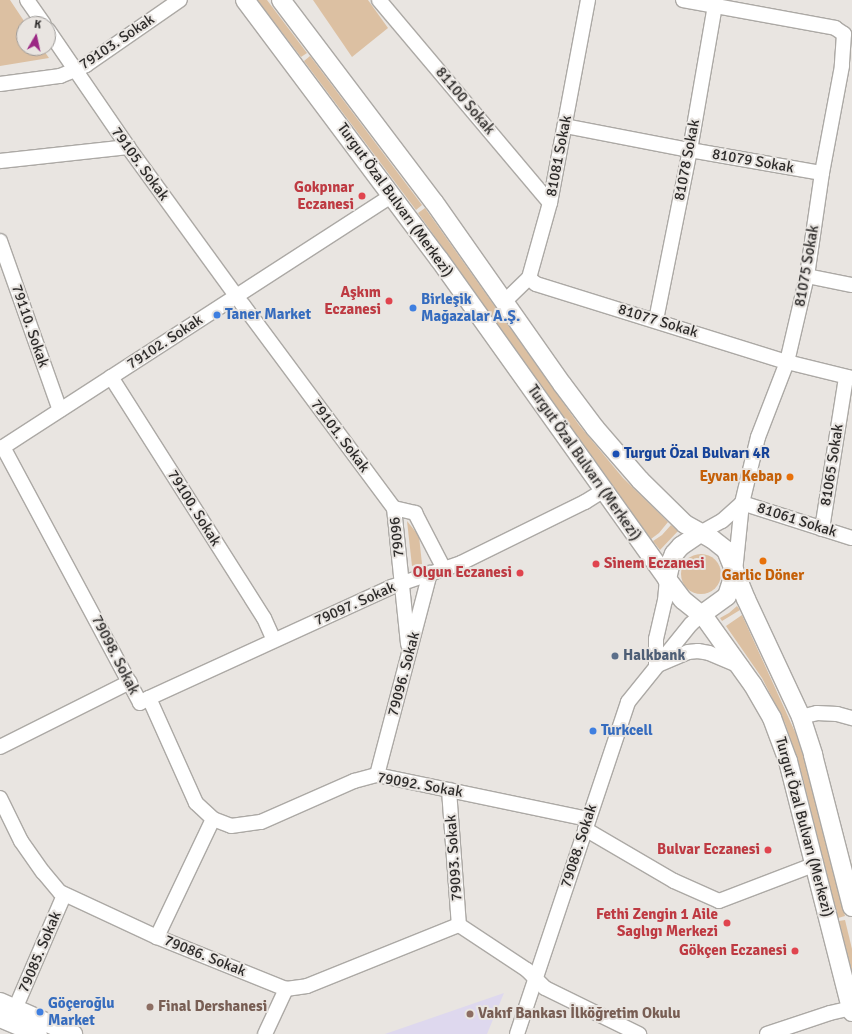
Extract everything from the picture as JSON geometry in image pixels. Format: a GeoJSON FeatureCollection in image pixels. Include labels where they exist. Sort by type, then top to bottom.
{"type":"FeatureCollection","features":[{"type":"Feature","properties":{"kind":"main road","name":"Turgut Özal Bulvarı (Merkezi)"},"geometry":{"type":"LineString","coordinates":[[245,0],[439,259],[667,579]]}},
{"type":"Feature","properties":{"kind":"main road","name":"Turgut Özal Bulvarı (Merkezi)"},"geometry":{"type":"LineString","coordinates":[[281,0],[434,202],[562,384],[616,454],[685,524],[700,533]]}},
{"type":"Feature","properties":{"kind":"main road"},"geometry":{"type":"LineString","coordinates":[[700,533],[716,542],[726,550],[735,572],[727,596],[701,614],[683,600],[667,579],[674,554],[681,546],[700,533]]}},
{"type":"Feature","properties":{"kind":"main road","name":"Turgut Özal Bulvarı (Merkezi)"},"geometry":{"type":"LineString","coordinates":[[735,572],[801,717],[848,876],[852,907]]}},
{"type":"Feature","properties":{"kind":"main road","name":"Turgut Özal Bulvarı (Merkezi)"},"geometry":{"type":"LineString","coordinates":[[701,614],[742,667],[772,718],[781,738],[803,814],[852,1010]]}},
{"type":"Feature","properties":{"kind":"main road"},"geometry":{"type":"LineString","coordinates":[[7,1017],[38,1034]]}},
{"type":"Feature","properties":{"kind":"main road"},"geometry":{"type":"LineString","coordinates":[[7,1017],[73,1034]]}},
{"type":"Feature","properties":{"kind":"street"},"geometry":{"type":"LineString","coordinates":[[27,0],[38,16]]}},
{"type":"Feature","properties":{"kind":"street","name":"79103. Sokak"},"geometry":{"type":"LineString","coordinates":[[0,84],[60,76],[86,65],[180,0]]}},
{"type":"Feature","properties":{"kind":"street","name":"81100 Sokak"},"geometry":{"type":"LineString","coordinates":[[379,0],[550,203]]}},
{"type":"Feature","properties":{"kind":"street","name":"81081 Sokak"},"geometry":{"type":"LineString","coordinates":[[505,301],[520,289],[529,278],[550,203],[588,0]]}},
{"type":"Feature","properties":{"kind":"street"},"geometry":{"type":"LineString","coordinates":[[683,0],[715,3]]}},
{"type":"Feature","properties":{"kind":"street","name":"81075 Sokak"},"geometry":{"type":"LineString","coordinates":[[715,3],[835,28],[844,34],[847,63],[822,173],[807,276],[787,362],[758,437],[742,503],[735,572]]}},
{"type":"Feature","properties":{"kind":"street","name":"81078 Sokak"},"geometry":{"type":"LineString","coordinates":[[656,320],[690,150],[715,3]]}},
{"type":"Feature","properties":{"kind":"street","name":"79105. Sokak"},"geometry":{"type":"LineString","coordinates":[[56,42],[128,147],[236,296]]}},
{"type":"Feature","properties":{"kind":"street"},"geometry":{"type":"LineString","coordinates":[[847,63],[852,45]]}},
{"type":"Feature","properties":{"kind":"street","name":"81079 Sokak"},"geometry":{"type":"LineString","coordinates":[[565,126],[822,173]]}},
{"type":"Feature","properties":{"kind":"street"},"geometry":{"type":"LineString","coordinates":[[0,160],[128,147]]}},
{"type":"Feature","properties":{"kind":"street","name":"79102. Sokak"},"geometry":{"type":"LineString","coordinates":[[2,448],[392,195]]}},
{"type":"Feature","properties":{"kind":"street","name":"79110. Sokak"},"geometry":{"type":"LineString","coordinates":[[0,242],[60,410]]}},
{"type":"Feature","properties":{"kind":"street"},"geometry":{"type":"LineString","coordinates":[[807,276],[852,285]]}},
{"type":"Feature","properties":{"kind":"street","name":"81077 Sokak"},"geometry":{"type":"LineString","coordinates":[[529,278],[536,284],[656,320],[787,362],[849,378]]}},
{"type":"Feature","properties":{"kind":"street","name":"79101. Sokak"},"geometry":{"type":"LineString","coordinates":[[236,296],[394,508]]}},
{"type":"Feature","properties":{"kind":"street","name":"79100. Sokak"},"geometry":{"type":"LineString","coordinates":[[111,377],[264,618],[274,640]]}},
{"type":"Feature","properties":{"kind":"street","name":"81065 Sokak"},"geometry":{"type":"LineString","coordinates":[[822,529],[849,378]]}},
{"type":"Feature","properties":{"kind":"street","name":"79098. Sokak"},"geometry":{"type":"LineString","coordinates":[[2,448],[130,682],[140,703],[150,698],[196,803],[213,819]]}},
{"type":"Feature","properties":{"kind":"street","name":"79097. Sokak"},"geometry":{"type":"LineString","coordinates":[[150,698],[274,640],[402,583],[461,563],[586,502],[604,490]]}},
{"type":"Feature","properties":{"kind":"street"},"geometry":{"type":"LineString","coordinates":[[700,533],[722,521],[742,503]]}},
{"type":"Feature","properties":{"kind":"street","name":"81061 Sokak"},"geometry":{"type":"LineString","coordinates":[[742,503],[852,538]]}},
{"type":"Feature","properties":{"kind":"street"},"geometry":{"type":"LineString","coordinates":[[394,508],[415,513],[444,569]]}},
{"type":"Feature","properties":{"kind":"street","name":"79096"},"geometry":{"type":"LineString","coordinates":[[394,508],[408,628],[408,662]]}},
{"type":"Feature","properties":{"kind":"street","name":"79096. Sokak"},"geometry":{"type":"LineString","coordinates":[[377,775],[408,662],[430,573]]}},
{"type":"Feature","properties":{"kind":"street"},"geometry":{"type":"LineString","coordinates":[[667,579],[665,601],[656,639],[656,666],[688,652],[698,651],[709,653],[742,667]]}},
{"type":"Feature","properties":{"kind":"street","name":"79088. Sokak"},"geometry":{"type":"LineString","coordinates":[[517,1034],[628,702],[656,666],[701,614]]}},
{"type":"Feature","properties":{"kind":"street"},"geometry":{"type":"LineString","coordinates":[[0,747],[130,682]]}},
{"type":"Feature","properties":{"kind":"street"},"geometry":{"type":"LineString","coordinates":[[801,717],[817,713],[837,714],[852,718]]}},
{"type":"Feature","properties":{"kind":"street","name":"79092. Sokak"},"geometry":{"type":"LineString","coordinates":[[213,819],[231,826],[261,822],[354,781],[377,775],[449,790],[586,824],[674,881],[719,901],[816,864]]}},
{"type":"Feature","properties":{"kind":"street","name":"79093. Sokak"},"geometry":{"type":"LineString","coordinates":[[449,790],[459,925]]}},
{"type":"Feature","properties":{"kind":"street","name":"79086. Sokak"},"geometry":{"type":"LineString","coordinates":[[0,798],[21,841],[55,888],[64,895],[158,937],[286,989]]}},
{"type":"Feature","properties":{"kind":"street"},"geometry":{"type":"LineString","coordinates":[[158,937],[213,819]]}},
{"type":"Feature","properties":{"kind":"street","name":"79085. Sokak"},"geometry":{"type":"LineString","coordinates":[[7,1017],[64,895]]}},
{"type":"Feature","properties":{"kind":"street"},"geometry":{"type":"LineString","coordinates":[[265,1034],[286,989],[307,986],[459,925],[527,970],[545,988],[639,1034]]}},
{"type":"Feature","properties":{"kind":"street"},"geometry":{"type":"LineString","coordinates":[[767,1034],[830,1013],[852,1010]]}},
{"type":"Feature","properties":{"kind":"shaded area"},"geometry":{"type":"Polygon","coordinates":[[[0,0],[10,0],[21,16],[16,16],[16,56],[48,56],[49,58],[0,66],[0,0]]]}},
{"type":"Feature","properties":{"kind":"shaded area"},"geometry":{"type":"Polygon","coordinates":[[[257,0],[267,0],[307,53],[301,57],[257,0]]]}},
{"type":"Feature","properties":{"kind":"shaded area"},"geometry":{"type":"Polygon","coordinates":[[[313,0],[368,0],[388,28],[352,57],[313,0]]]}},
{"type":"Feature","properties":{"kind":"shaded area"},"geometry":{"type":"Polygon","coordinates":[[[310,56],[422,205],[416,210],[304,61],[310,56]]]}},
{"type":"Feature","properties":{"kind":"shaded area"},"geometry":{"type":"Polygon","coordinates":[[[425,208],[579,425],[623,478],[668,522],[659,533],[651,539],[418,213],[425,208]]]}},
{"type":"Feature","properties":{"kind":"shaded area"},"geometry":{"type":"Polygon","coordinates":[[[407,521],[419,536],[422,564],[412,566],[407,521]]]}},
{"type":"Feature","properties":{"kind":"shaded area"},"geometry":{"type":"Polygon","coordinates":[[[671,525],[678,531],[660,550],[653,541],[662,535],[671,525]]]}},
{"type":"Feature","properties":{"kind":"shaded area"},"geometry":{"type":"Polygon","coordinates":[[[705,554],[712,557],[718,563],[721,574],[720,582],[712,591],[705,594],[697,594],[690,591],[682,582],[681,570],[684,563],[693,555],[705,554]]]}},
{"type":"Feature","properties":{"kind":"shaded area"},"geometry":{"type":"Polygon","coordinates":[[[737,606],[740,610],[722,621],[720,618],[737,606]]]}},
{"type":"Feature","properties":{"kind":"shaded area"},"geometry":{"type":"Polygon","coordinates":[[[742,615],[796,734],[809,773],[845,916],[838,918],[802,775],[785,723],[762,678],[726,626],[742,615]]]}},
{"type":"Feature","properties":{"kind":"shaded area"},"geometry":{"type":"Polygon","coordinates":[[[845,920],[852,949],[852,973],[839,921],[845,920]]]}},
{"type":"Feature","properties":{"kind":"shaded area","name":"Vakıf Bankası İlköğretim Okulu"},"geometry":{"type":"Polygon","coordinates":[[[504,993],[487,1034],[385,1034],[504,993]]]}},
{"type":"Feature","properties":{"kind":"place","name":"Gokpınar Eczanesi"},"geometry":{"type":"Point","coordinates":[362,196]}},
{"type":"Feature","properties":{"kind":"place","name":"Aşkım Eczanesi"},"geometry":{"type":"Point","coordinates":[389,301]}},
{"type":"Feature","properties":{"kind":"place","name":"Birleşik Mağazalar A.Ş."},"geometry":{"type":"Point","coordinates":[413,308]}},
{"type":"Feature","properties":{"kind":"place","name":"Taner Market"},"geometry":{"type":"Point","coordinates":[217,315]}},
{"type":"Feature","properties":{"kind":"place","name":"Turgut Özal Bulvarı 4R"},"geometry":{"type":"Point","coordinates":[616,454]}},
{"type":"Feature","properties":{"kind":"place","name":"Eyvan Kebap"},"geometry":{"type":"Point","coordinates":[790,477]}},
{"type":"Feature","properties":{"kind":"place","name":"Garlic Döner"},"geometry":{"type":"Point","coordinates":[763,561]}},
{"type":"Feature","properties":{"kind":"place","name":"Sinem Eczanesi"},"geometry":{"type":"Point","coordinates":[596,564]}},
{"type":"Feature","properties":{"kind":"place","name":"Olgun Eczanesi"},"geometry":{"type":"Point","coordinates":[520,573]}},
{"type":"Feature","properties":{"kind":"place","name":"Halkbank"},"geometry":{"type":"Point","coordinates":[615,656]}},
{"type":"Feature","properties":{"kind":"place","name":"Turkcell"},"geometry":{"type":"Point","coordinates":[593,731]}},
{"type":"Feature","properties":{"kind":"place","name":"Bulvar Eczanesi"},"geometry":{"type":"Point","coordinates":[768,850]}},
{"type":"Feature","properties":{"kind":"place","name":"Fethi Zengin 1 Aile Saglıgı Merkezi"},"geometry":{"type":"Point","coordinates":[727,923]}},
{"type":"Feature","properties":{"kind":"place","name":"Gökçen Eczanesi"},"geometry":{"type":"Point","coordinates":[795,951]}},
{"type":"Feature","properties":{"kind":"place","name":"Final Dershanesi"},"geometry":{"type":"Point","coordinates":[150,1007]}},
{"type":"Feature","properties":{"kind":"place","name":"Göçeroğlu Market"},"geometry":{"type":"Point","coordinates":[40,1012]}},
{"type":"Feature","properties":{"kind":"place","name":"Vakıf Bankası İlköğretim Okulu"},"geometry":{"type":"Point","coordinates":[470,1014]}}]}
